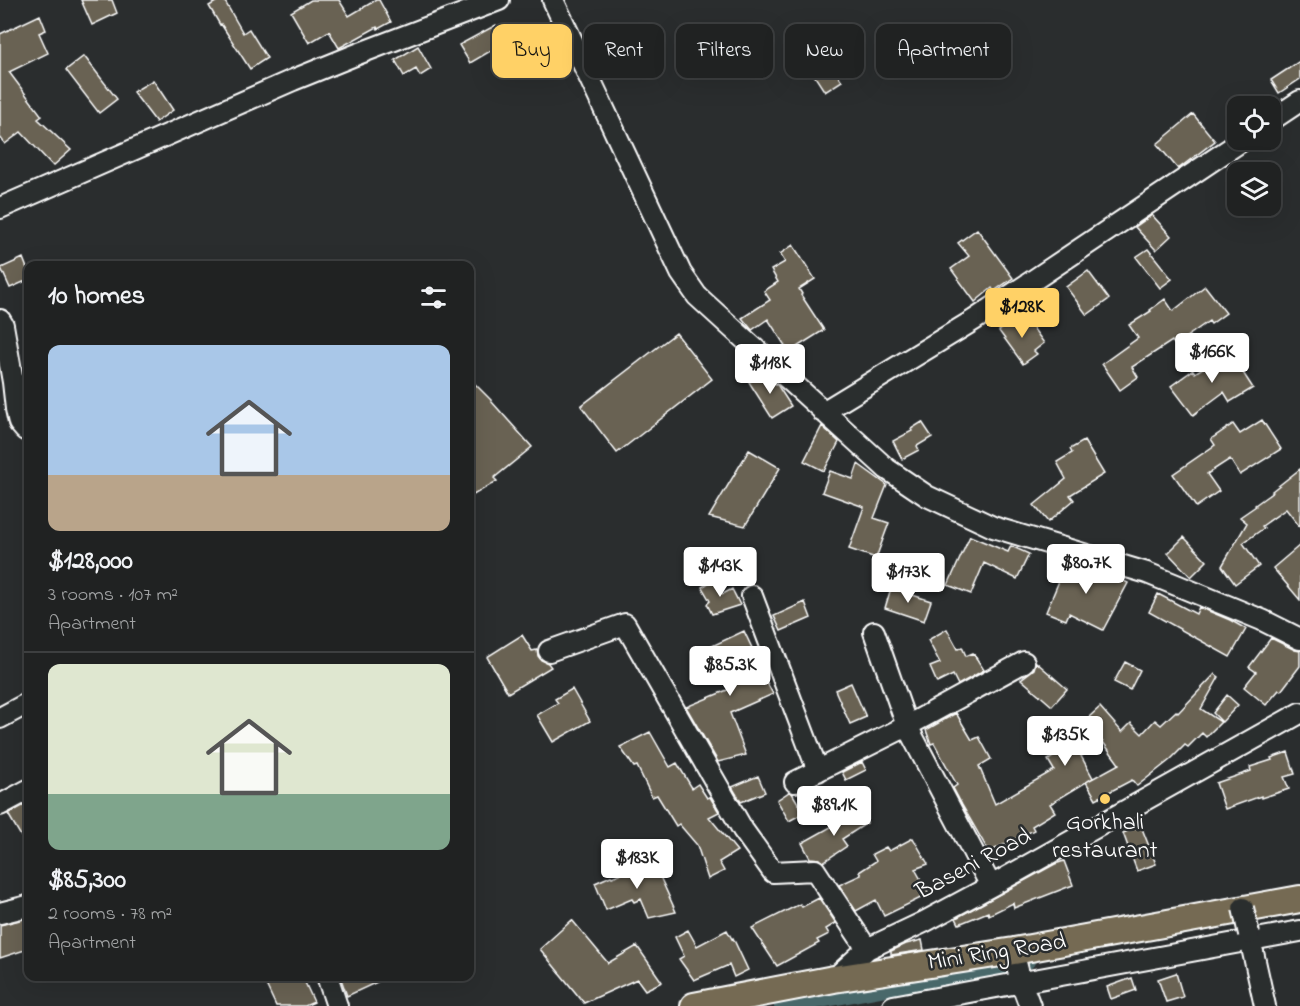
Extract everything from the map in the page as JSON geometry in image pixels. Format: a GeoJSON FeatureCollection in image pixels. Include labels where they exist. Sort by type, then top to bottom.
{"type":"FeatureCollection","features":[{"type":"Feature","properties":{"kind":"main road","name":"Mini Ring Road"},"geometry":{"type":"LineString","coordinates":[[694,1006],[834,979],[1017,964],[1247,923],[1300,899]]}},
{"type":"Feature","properties":{"kind":"street"},"geometry":{"type":"LineString","coordinates":[[0,208],[303,76],[499,0]]}},
{"type":"Feature","properties":{"kind":"street"},"geometry":{"type":"LineString","coordinates":[[553,0],[681,273],[697,296],[887,470],[927,496],[993,527],[1147,573],[1298,634]]}},
{"type":"Feature","properties":{"kind":"street"},"geometry":{"type":"LineString","coordinates":[[1281,114],[1300,101]]}},
{"type":"Feature","properties":{"kind":"street"},"geometry":{"type":"LineString","coordinates":[[823,412],[974,320],[1228,150]]}},
{"type":"Feature","properties":{"kind":"street"},"geometry":{"type":"LineString","coordinates":[[0,320],[3,325],[17,416],[24,429]]}},
{"type":"Feature","properties":{"kind":"street"},"geometry":{"type":"LineString","coordinates":[[752,596],[818,771]]}},
{"type":"Feature","properties":{"kind":"street"},"geometry":{"type":"LineString","coordinates":[[549,651],[625,624],[743,830],[773,872],[815,870],[867,949]]}},
{"type":"Feature","properties":{"kind":"street"},"geometry":{"type":"LineString","coordinates":[[874,632],[907,726],[991,885]]}},
{"type":"Feature","properties":{"kind":"street"},"geometry":{"type":"LineString","coordinates":[[795,782],[907,726],[1024,662]]}},
{"type":"Feature","properties":{"kind":"street"},"geometry":{"type":"LineString","coordinates":[[0,718],[24,705]]}},
{"type":"Feature","properties":{"kind":"street","name":"Baseni Road"},"geometry":{"type":"LineString","coordinates":[[834,979],[867,949],[924,922],[1299,717]]}},
{"type":"Feature","properties":{"kind":"street"},"geometry":{"type":"LineString","coordinates":[[0,805],[24,792]]}},
{"type":"Feature","properties":{"kind":"street"},"geometry":{"type":"LineString","coordinates":[[0,913],[24,907]]}},
{"type":"Feature","properties":{"kind":"street"},"geometry":{"type":"LineString","coordinates":[[1265,1006],[1247,923],[1300,931]]}},
{"type":"Feature","properties":{"kind":"street"},"geometry":{"type":"LineString","coordinates":[[893,1006],[1017,964],[1030,1006]]}},
{"type":"Feature","properties":{"kind":"street"},"geometry":{"type":"LineString","coordinates":[[329,981],[337,1006]]}},
{"type":"Feature","properties":{"kind":"building"},"geometry":{"type":"Polygon","coordinates":[[[81,0],[112,0],[117,13],[92,25],[81,0]]]}},
{"type":"Feature","properties":{"kind":"building"},"geometry":{"type":"Polygon","coordinates":[[[219,0],[224,0],[243,33],[249,29],[267,58],[250,69],[209,6],[219,0]]]}},
{"type":"Feature","properties":{"kind":"building"},"geometry":{"type":"Polygon","coordinates":[[[311,0],[339,0],[349,16],[379,0],[391,22],[339,48],[329,31],[309,43],[291,12],[311,0]]]}},
{"type":"Feature","properties":{"kind":"building"},"geometry":{"type":"Polygon","coordinates":[[[40,15],[46,30],[39,33],[48,53],[9,72],[42,116],[38,119],[71,150],[53,166],[21,132],[5,144],[0,137],[0,34],[40,15]]]}},
{"type":"Feature","properties":{"kind":"building"},"geometry":{"type":"Polygon","coordinates":[[[492,27],[492,50],[470,63],[459,45],[492,27]]]}},
{"type":"Feature","properties":{"kind":"building"},"geometry":{"type":"Polygon","coordinates":[[[418,46],[431,69],[420,76],[416,69],[404,76],[395,60],[418,46]]]}},
{"type":"Feature","properties":{"kind":"building"},"geometry":{"type":"Polygon","coordinates":[[[84,56],[117,99],[99,113],[66,70],[84,56]]]}},
{"type":"Feature","properties":{"kind":"building"},"geometry":{"type":"Polygon","coordinates":[[[1300,61],[1300,79],[1279,93],[1271,80],[1300,61]]]}},
{"type":"Feature","properties":{"kind":"building"},"geometry":{"type":"Polygon","coordinates":[[[816,78],[840,78],[842,81],[825,92],[816,78]]]}},
{"type":"Feature","properties":{"kind":"building"},"geometry":{"type":"Polygon","coordinates":[[[153,80],[173,110],[156,122],[133,92],[153,80]]]}},
{"type":"Feature","properties":{"kind":"building"},"geometry":{"type":"Polygon","coordinates":[[[1193,114],[1215,141],[1178,169],[1157,144],[1193,114]]]}},
{"type":"Feature","properties":{"kind":"building"},"geometry":{"type":"Polygon","coordinates":[[[1152,215],[1171,236],[1156,250],[1135,227],[1152,215]]]}},
{"type":"Feature","properties":{"kind":"building"},"geometry":{"type":"Polygon","coordinates":[[[977,229],[1013,278],[994,291],[992,288],[975,302],[951,269],[969,256],[958,243],[977,229]]]}},
{"type":"Feature","properties":{"kind":"building"},"geometry":{"type":"Polygon","coordinates":[[[793,245],[815,279],[799,289],[801,295],[824,330],[789,352],[768,319],[752,330],[742,318],[770,300],[764,291],[778,282],[771,270],[785,262],[780,254],[793,245]]]}},
{"type":"Feature","properties":{"kind":"building"},"geometry":{"type":"Polygon","coordinates":[[[1148,249],[1172,279],[1160,288],[1136,257],[1148,249]]]}},
{"type":"Feature","properties":{"kind":"building"},"geometry":{"type":"Polygon","coordinates":[[[23,258],[24,282],[10,288],[1,268],[23,258]]]}},
{"type":"Feature","properties":{"kind":"building"},"geometry":{"type":"Polygon","coordinates":[[[1088,271],[1109,299],[1087,315],[1066,287],[1088,271]]]}},
{"type":"Feature","properties":{"kind":"building"},"geometry":{"type":"Polygon","coordinates":[[[1205,286],[1226,313],[1211,324],[1209,321],[1175,345],[1172,341],[1132,367],[1138,377],[1120,390],[1102,364],[1138,338],[1129,325],[1165,299],[1173,311],[1205,286]]]}},
{"type":"Feature","properties":{"kind":"building"},"geometry":{"type":"Polygon","coordinates":[[[1023,314],[1044,343],[1034,351],[1037,354],[1023,364],[999,331],[1023,314]]]}},
{"type":"Feature","properties":{"kind":"building"},"geometry":{"type":"Polygon","coordinates":[[[676,333],[712,379],[617,453],[581,406],[676,333]]]}},
{"type":"Feature","properties":{"kind":"building"},"geometry":{"type":"Polygon","coordinates":[[[1229,351],[1253,388],[1230,402],[1224,392],[1193,415],[1171,386],[1193,370],[1195,373],[1229,351]]]}},
{"type":"Feature","properties":{"kind":"building"},"geometry":{"type":"Polygon","coordinates":[[[763,373],[778,386],[791,406],[772,418],[749,382],[763,373]]]}},
{"type":"Feature","properties":{"kind":"building"},"geometry":{"type":"Polygon","coordinates":[[[474,383],[532,447],[494,478],[497,481],[474,495],[474,383]]]}},
{"type":"Feature","properties":{"kind":"building"},"geometry":{"type":"Polygon","coordinates":[[[1262,420],[1281,449],[1240,475],[1230,459],[1207,474],[1219,491],[1196,507],[1173,474],[1215,445],[1211,439],[1233,424],[1240,434],[1262,420]]]}},
{"type":"Feature","properties":{"kind":"building"},"geometry":{"type":"Polygon","coordinates":[[[922,422],[932,437],[917,446],[919,450],[902,459],[893,441],[912,431],[911,429],[922,422]]]}},
{"type":"Feature","properties":{"kind":"building"},"geometry":{"type":"Polygon","coordinates":[[[822,426],[839,442],[824,471],[804,461],[822,426]]]}},
{"type":"Feature","properties":{"kind":"building"},"geometry":{"type":"Polygon","coordinates":[[[1084,441],[1104,474],[1070,495],[1074,500],[1048,522],[1034,505],[1066,479],[1057,462],[1072,453],[1070,449],[1084,441]]]}},
{"type":"Feature","properties":{"kind":"building"},"geometry":{"type":"Polygon","coordinates":[[[749,450],[780,468],[745,526],[709,517],[749,450]]]}},
{"type":"Feature","properties":{"kind":"building"},"geometry":{"type":"Polygon","coordinates":[[[858,464],[887,485],[874,518],[889,523],[876,558],[849,549],[864,507],[822,492],[830,471],[853,479],[858,464]]]}},
{"type":"Feature","properties":{"kind":"building"},"geometry":{"type":"Polygon","coordinates":[[[1300,469],[1300,527],[1286,509],[1262,526],[1264,528],[1243,543],[1259,566],[1235,584],[1222,566],[1247,523],[1240,517],[1300,469]]]}},
{"type":"Feature","properties":{"kind":"building"},"geometry":{"type":"Polygon","coordinates":[[[970,536],[1008,552],[1011,546],[1029,554],[1017,579],[984,563],[971,594],[948,585],[970,536]]]}},
{"type":"Feature","properties":{"kind":"building"},"geometry":{"type":"Polygon","coordinates":[[[1184,537],[1207,561],[1191,577],[1168,553],[1184,537]]]}},
{"type":"Feature","properties":{"kind":"building"},"geometry":{"type":"Polygon","coordinates":[[[1300,545],[1300,600],[1273,568],[1300,545]]]}},
{"type":"Feature","properties":{"kind":"building"},"geometry":{"type":"Polygon","coordinates":[[[1067,562],[1112,575],[1128,583],[1103,630],[1069,613],[1066,620],[1046,612],[1067,562]]]}},
{"type":"Feature","properties":{"kind":"building"},"geometry":{"type":"Polygon","coordinates":[[[715,579],[723,594],[732,589],[740,605],[712,614],[707,604],[710,601],[702,587],[715,579]]]}},
{"type":"Feature","properties":{"kind":"building"},"geometry":{"type":"Polygon","coordinates":[[[891,588],[931,601],[924,621],[885,608],[891,588]]]}},
{"type":"Feature","properties":{"kind":"building"},"geometry":{"type":"Polygon","coordinates":[[[1158,594],[1196,614],[1199,607],[1246,629],[1230,657],[1149,612],[1158,594]]]}},
{"type":"Feature","properties":{"kind":"building"},"geometry":{"type":"Polygon","coordinates":[[[805,602],[811,618],[781,631],[774,616],[805,602]]]}},
{"type":"Feature","properties":{"kind":"building"},"geometry":{"type":"Polygon","coordinates":[[[947,629],[958,649],[962,647],[966,656],[973,653],[984,670],[958,685],[953,675],[937,683],[930,667],[940,663],[928,640],[947,629]]]}},
{"type":"Feature","properties":{"kind":"building"},"geometry":{"type":"Polygon","coordinates":[[[744,631],[760,665],[758,666],[773,694],[730,713],[746,755],[718,762],[686,707],[732,688],[712,646],[744,631]]]}},
{"type":"Feature","properties":{"kind":"building"},"geometry":{"type":"Polygon","coordinates":[[[522,635],[532,651],[537,650],[541,660],[551,667],[508,693],[487,657],[522,635]]]}},
{"type":"Feature","properties":{"kind":"building"},"geometry":{"type":"Polygon","coordinates":[[[1271,638],[1300,651],[1300,666],[1281,691],[1279,690],[1266,705],[1244,687],[1256,672],[1249,667],[1271,638]]]}},
{"type":"Feature","properties":{"kind":"building"},"geometry":{"type":"Polygon","coordinates":[[[1036,662],[1067,689],[1052,706],[1021,679],[1034,669],[1036,662]]]}},
{"type":"Feature","properties":{"kind":"building"},"geometry":{"type":"Polygon","coordinates":[[[1125,662],[1140,670],[1130,690],[1114,682],[1125,662]]]}},
{"type":"Feature","properties":{"kind":"building"},"geometry":{"type":"Polygon","coordinates":[[[1215,674],[1219,677],[1201,709],[1221,722],[1206,737],[1202,733],[1188,747],[1185,745],[1137,786],[1132,780],[1096,799],[1086,782],[1050,804],[1055,812],[1032,826],[1034,830],[989,852],[953,788],[957,785],[934,743],[931,744],[926,730],[956,713],[972,740],[979,737],[991,759],[979,766],[995,804],[1054,770],[1048,760],[1094,730],[1091,727],[1096,724],[1089,717],[1100,707],[1122,732],[1131,723],[1142,734],[1155,720],[1161,725],[1176,711],[1178,713],[1215,674]],[[1103,742],[1081,756],[1093,778],[1090,780],[1119,764],[1103,742]]]}},
{"type":"Feature","properties":{"kind":"building"},"geometry":{"type":"Polygon","coordinates":[[[851,683],[866,717],[850,724],[835,690],[851,683]]]}},
{"type":"Feature","properties":{"kind":"building"},"geometry":{"type":"Polygon","coordinates":[[[572,689],[590,721],[553,742],[537,715],[558,703],[555,699],[572,689]]]}},
{"type":"Feature","properties":{"kind":"building"},"geometry":{"type":"Polygon","coordinates":[[[1227,695],[1238,705],[1222,722],[1213,713],[1227,695]]]}},
{"type":"Feature","properties":{"kind":"building"},"geometry":{"type":"Polygon","coordinates":[[[650,732],[670,767],[677,763],[692,788],[698,784],[707,798],[710,797],[719,812],[709,817],[737,851],[719,862],[724,871],[708,879],[697,845],[679,824],[676,826],[657,795],[652,797],[637,766],[634,767],[620,747],[650,732]]]}},
{"type":"Feature","properties":{"kind":"building"},"geometry":{"type":"Polygon","coordinates":[[[1288,752],[1295,774],[1284,777],[1289,789],[1225,809],[1216,783],[1251,771],[1250,767],[1288,752]]]}},
{"type":"Feature","properties":{"kind":"building"},"geometry":{"type":"Polygon","coordinates":[[[862,762],[866,770],[846,780],[842,772],[862,762]]]}},
{"type":"Feature","properties":{"kind":"building"},"geometry":{"type":"Polygon","coordinates":[[[758,776],[765,792],[741,802],[732,787],[758,776]]]}},
{"type":"Feature","properties":{"kind":"building"},"geometry":{"type":"Polygon","coordinates":[[[789,792],[792,793],[804,813],[789,821],[777,800],[789,792]]]}},
{"type":"Feature","properties":{"kind":"building"},"geometry":{"type":"Polygon","coordinates":[[[24,805],[24,841],[8,814],[24,805]]]}},
{"type":"Feature","properties":{"kind":"building"},"geometry":{"type":"Polygon","coordinates":[[[858,806],[867,823],[842,839],[847,846],[823,862],[820,859],[810,858],[802,843],[847,818],[845,815],[858,806]]]}},
{"type":"Feature","properties":{"kind":"building"},"geometry":{"type":"Polygon","coordinates":[[[1141,826],[1156,864],[1137,871],[1123,833],[1141,826]]]}},
{"type":"Feature","properties":{"kind":"building"},"geometry":{"type":"Polygon","coordinates":[[[913,838],[928,864],[915,869],[929,894],[884,916],[876,900],[856,911],[839,885],[861,875],[859,872],[876,861],[872,854],[886,847],[889,851],[913,838]]]}},
{"type":"Feature","properties":{"kind":"building"},"geometry":{"type":"Polygon","coordinates":[[[653,861],[676,912],[649,918],[641,899],[634,902],[632,899],[606,910],[595,883],[653,861]]]}},
{"type":"Feature","properties":{"kind":"building"},"geometry":{"type":"Polygon","coordinates":[[[1064,861],[1073,885],[1014,908],[1013,903],[989,915],[988,912],[959,924],[956,918],[1064,861]]]}},
{"type":"Feature","properties":{"kind":"building"},"geometry":{"type":"Polygon","coordinates":[[[819,898],[836,923],[826,929],[829,934],[817,940],[819,943],[777,966],[752,928],[800,904],[802,907],[819,898]]]}},
{"type":"Feature","properties":{"kind":"building"},"geometry":{"type":"Polygon","coordinates":[[[24,919],[24,950],[0,958],[0,925],[24,919]]]}},
{"type":"Feature","properties":{"kind":"building"},"geometry":{"type":"Polygon","coordinates":[[[572,920],[608,963],[637,946],[662,982],[645,990],[637,979],[584,1003],[540,949],[572,920]]]}},
{"type":"Feature","properties":{"kind":"building"},"geometry":{"type":"Polygon","coordinates":[[[688,930],[697,946],[727,930],[748,970],[734,977],[729,965],[694,980],[679,959],[684,956],[675,937],[688,930]]]}},
{"type":"Feature","properties":{"kind":"building"},"geometry":{"type":"Polygon","coordinates":[[[922,940],[924,950],[891,955],[891,951],[922,940]]]}},
{"type":"Feature","properties":{"kind":"building"},"geometry":{"type":"Polygon","coordinates":[[[1176,973],[1183,997],[1166,1002],[1158,979],[1176,973]]]}},
{"type":"Feature","properties":{"kind":"building"},"geometry":{"type":"Polygon","coordinates":[[[1132,978],[1136,990],[1111,999],[1107,987],[1132,978]]]}},
{"type":"Feature","properties":{"kind":"building"},"geometry":{"type":"Polygon","coordinates":[[[264,981],[304,981],[314,1002],[305,1006],[276,1006],[264,981]]]}},
{"type":"Feature","properties":{"kind":"building"},"geometry":{"type":"Polygon","coordinates":[[[342,981],[379,981],[347,996],[342,981]]]}},
{"type":"Feature","properties":{"kind":"waterway"},"geometry":{"type":"LineString","coordinates":[[783,1006],[1026,961]]}},
{"type":"Feature","properties":{"kind":"place","name":"Gorkhali restaurant"},"geometry":{"type":"Point","coordinates":[1105,799]}}]}
